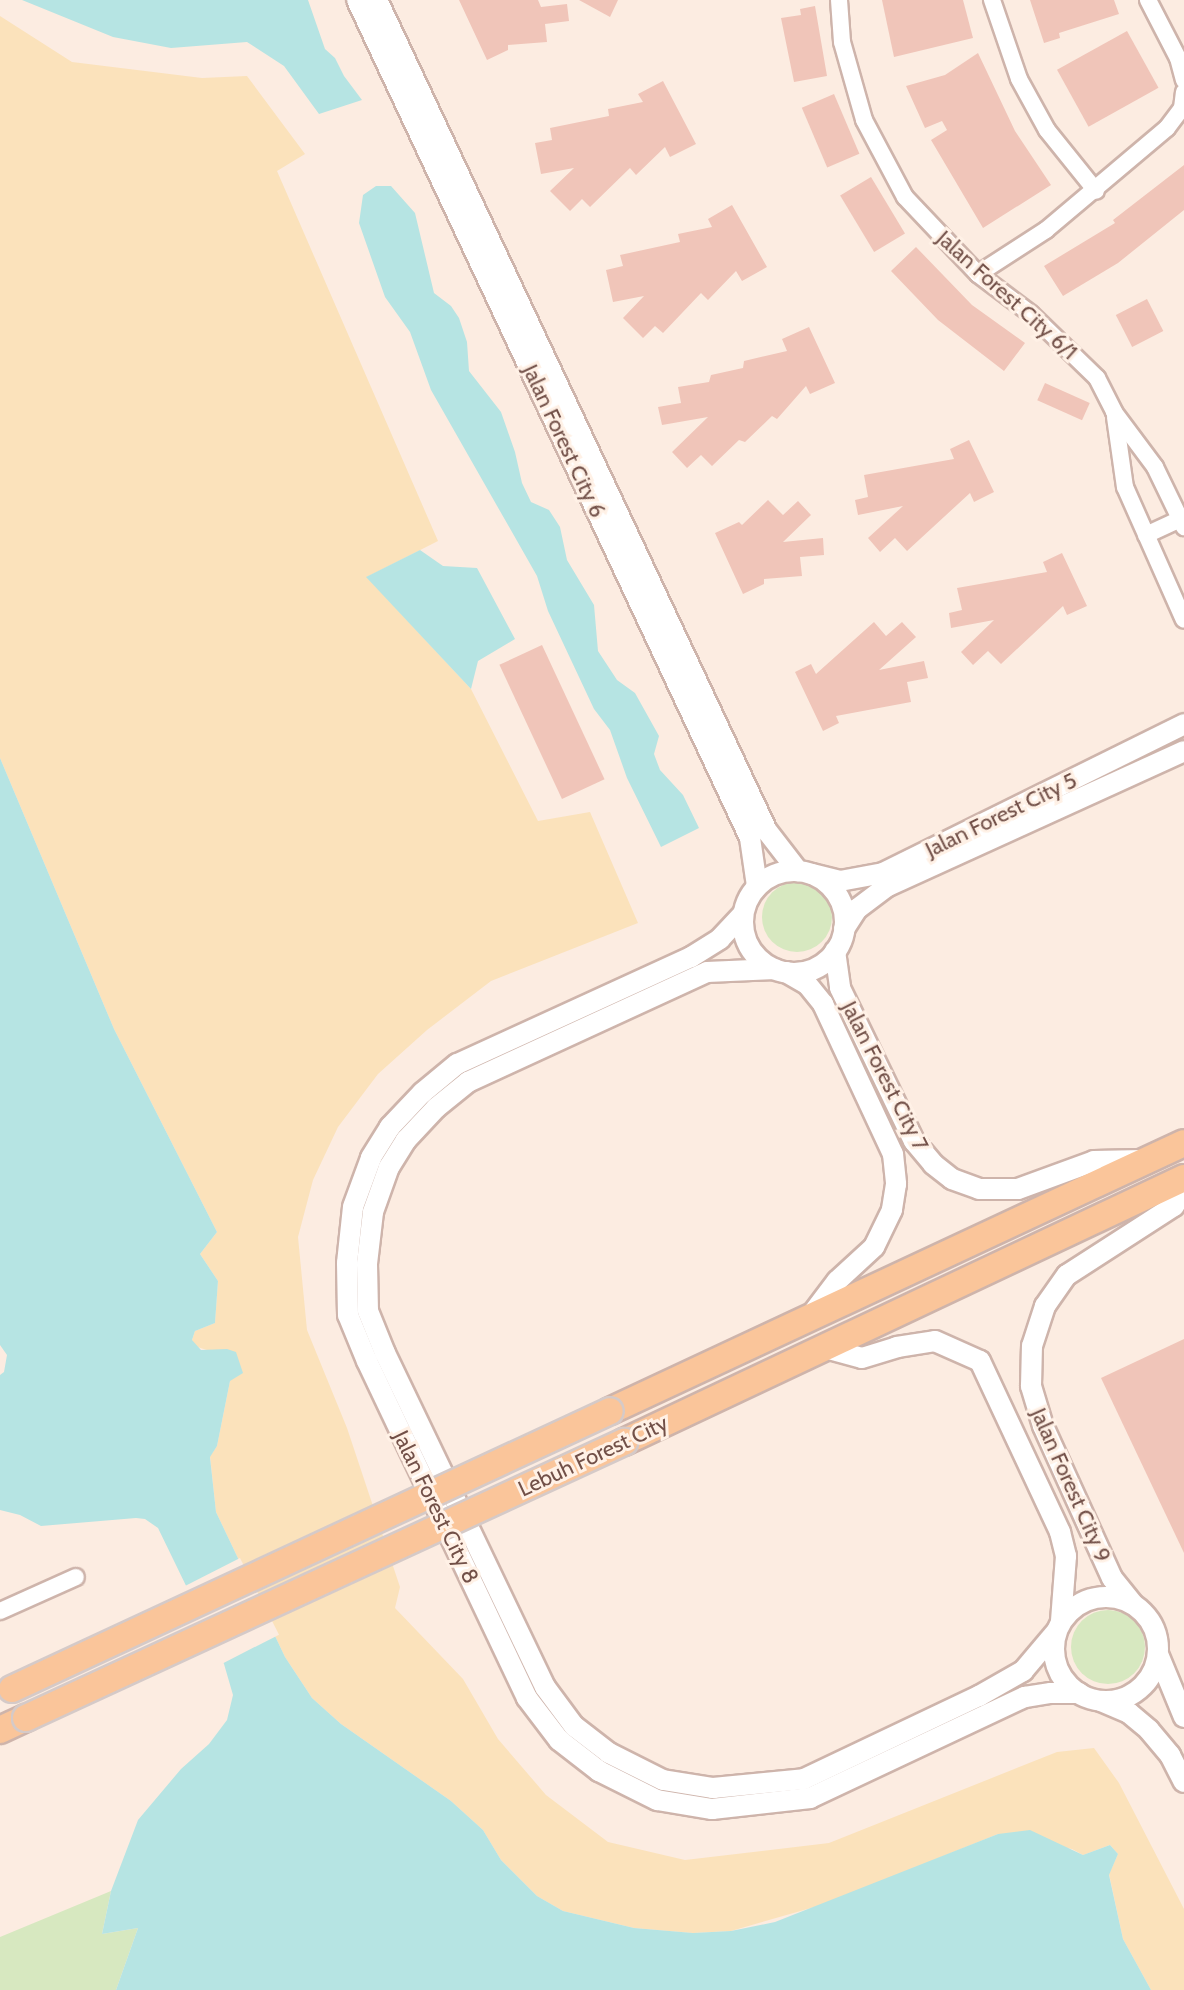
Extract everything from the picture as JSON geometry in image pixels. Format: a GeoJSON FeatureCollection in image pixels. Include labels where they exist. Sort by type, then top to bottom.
{"type":"FeatureCollection","features":[{"type":"Feature","properties":{"kind":"main road","name":"Lebuh Forest City"},"geometry":{"type":"LineString","coordinates":[[6,1692],[1184,1143]]}},
{"type":"Feature","properties":{"kind":"main road","name":"Lebuh Forest City"},"geometry":{"type":"LineString","coordinates":[[0,1730],[624,1442],[1184,1178]]}},
{"type":"Feature","properties":{"kind":"street","name":"Jalan Forest City 6"},"geometry":{"type":"LineString","coordinates":[[357,0],[750,838],[757,886]]}},
{"type":"Feature","properties":{"kind":"street","name":"Jalan Forest City 6"},"geometry":{"type":"LineString","coordinates":[[377,0],[767,831],[805,873]]}},
{"type":"Feature","properties":{"kind":"street","name":"Jalan Forest City 6/1"},"geometry":{"type":"LineString","coordinates":[[839,0],[842,42],[864,120],[905,197],[978,274],[1031,314],[1097,378],[1114,412],[1155,467],[1182,523]]}},
{"type":"Feature","properties":{"kind":"street"},"geometry":{"type":"LineString","coordinates":[[992,0],[1019,79],[1047,130],[1096,191]]}},
{"type":"Feature","properties":{"kind":"street"},"geometry":{"type":"LineString","coordinates":[[1148,0],[1178,58],[1184,80]]}},
{"type":"Feature","properties":{"kind":"street"},"geometry":{"type":"LineString","coordinates":[[978,274],[1046,230],[1096,191],[1167,128],[1182,108],[1184,92]]}},
{"type":"Feature","properties":{"kind":"street","name":"Jalan Forest City 6/1"},"geometry":{"type":"LineString","coordinates":[[1114,412],[1125,487],[1184,620]]}},
{"type":"Feature","properties":{"kind":"street"},"geometry":{"type":"LineString","coordinates":[[1146,535],[1182,523]]}},
{"type":"Feature","properties":{"kind":"street","name":"Jalan Forest City 5"},"geometry":{"type":"LineString","coordinates":[[805,873],[840,881],[883,873],[1184,724]]}},
{"type":"Feature","properties":{"kind":"street","name":"Jalan Forest City 5"},"geometry":{"type":"LineString","coordinates":[[844,929],[857,909],[888,886],[1184,751]]}},
{"type":"Feature","properties":{"kind":"street"},"geometry":{"type":"LineString","coordinates":[[805,873],[838,896],[844,929],[835,951],[808,970],[780,970],[750,947],[743,914],[757,886],[769,877],[805,873]]}},
{"type":"Feature","properties":{"kind":"street","name":"Jalan Forest City 8"},"geometry":{"type":"LineString","coordinates":[[743,914],[720,939],[691,957],[457,1064],[422,1093],[390,1127],[371,1158],[353,1207],[348,1249],[348,1315],[367,1361],[527,1698],[559,1740],[599,1771],[657,1800],[712,1809],[810,1798],[1025,1697],[1079,1693]]}},
{"type":"Feature","properties":{"kind":"street","name":"Jalan Forest City 7"},"geometry":{"type":"LineString","coordinates":[[835,951],[840,988],[914,1141],[933,1164],[952,1179],[979,1189],[1018,1189],[1094,1161],[1148,1160]]}},
{"type":"Feature","properties":{"kind":"street","name":"Jalan Forest City 8"},"geometry":{"type":"LineString","coordinates":[[780,970],[707,972],[468,1082],[436,1108],[406,1140],[389,1167],[373,1212],[367,1264],[368,1311],[385,1353],[545,1687],[574,1726],[609,1753],[663,1780],[713,1788],[804,1779],[1023,1671],[1058,1627]]}},
{"type":"Feature","properties":{"kind":"street","name":"Jalan Forest City 7"},"geometry":{"type":"LineString","coordinates":[[780,970],[807,984],[823,1004],[893,1154],[896,1184],[892,1210],[874,1247],[837,1281],[809,1318]]}},
{"type":"Feature","properties":{"kind":"street","name":"Jalan Forest City 9"},"geometry":{"type":"LineString","coordinates":[[1184,1189],[1174,1206],[1067,1275],[1045,1306],[1032,1346],[1031,1386],[1043,1426],[1112,1578],[1155,1631],[1158,1654],[1184,1717]]}},
{"type":"Feature","properties":{"kind":"street","name":"Jalan Forest City 9"},"geometry":{"type":"LineString","coordinates":[[822,1347],[862,1358],[897,1347],[935,1341],[980,1361],[1060,1532],[1066,1556],[1057,1667],[1079,1693]]}},
{"type":"Feature","properties":{"kind":"street"},"geometry":{"type":"LineString","coordinates":[[0,1611],[76,1577]]}},
{"type":"Feature","properties":{"kind":"street","name":"Jalan Forest City 9"},"geometry":{"type":"LineString","coordinates":[[1058,1627],[1088,1600],[1111,1597],[1133,1604]]}},
{"type":"Feature","properties":{"kind":"street"},"geometry":{"type":"LineString","coordinates":[[1101,1701],[1124,1698],[1143,1685],[1158,1654]]}},
{"type":"Feature","properties":{"kind":"street"},"geometry":{"type":"LineString","coordinates":[[1079,1693],[1129,1713],[1149,1730],[1170,1755],[1184,1782]]}},
{"type":"Feature","properties":{"kind":"green space"},"geometry":{"type":"Polygon","coordinates":[[[797,882],[822,892],[832,917],[822,942],[797,952],[772,942],[762,917],[772,892],[797,882]]]}},
{"type":"Feature","properties":{"kind":"green space"},"geometry":{"type":"Polygon","coordinates":[[[1108,1610],[1129,1616],[1139,1626],[1145,1647],[1139,1668],[1129,1678],[1108,1684],[1087,1678],[1077,1668],[1071,1647],[1077,1626],[1087,1616],[1108,1610]]]}},
{"type":"Feature","properties":{"kind":"green space"},"geometry":{"type":"Polygon","coordinates":[[[111,1891],[102,1934],[138,1928],[116,1990],[0,1990],[0,1937],[111,1891]]]}},
{"type":"Feature","properties":{"kind":"sand"},"geometry":{"type":"Polygon","coordinates":[[[0,16],[72,62],[202,78],[247,76],[305,154],[277,171],[438,541],[367,577],[471,689],[538,821],[590,812],[638,923],[491,981],[427,1030],[378,1074],[338,1127],[313,1180],[298,1237],[307,1330],[347,1428],[400,1587],[395,1608],[463,1679],[498,1739],[546,1795],[608,1842],[685,1860],[829,1843],[1057,1752],[1094,1748],[1119,1783],[1184,1909],[1184,1990],[1151,1990],[1123,1939],[1109,1874],[1118,1854],[1110,1845],[1083,1855],[1072,1849],[998,1834],[825,1904],[731,1931],[693,1933],[634,1928],[563,1911],[537,1896],[501,1860],[483,1830],[451,1801],[341,1724],[312,1698],[285,1657],[216,1512],[210,1456],[217,1446],[230,1381],[207,1350],[194,1346],[192,1340],[195,1331],[215,1323],[218,1281],[200,1254],[217,1232],[114,1029],[0,758],[0,16]]]}},
{"type":"Feature","properties":{"kind":"water"},"geometry":{"type":"Polygon","coordinates":[[[22,0],[308,0],[325,49],[335,58],[362,100],[319,114],[284,66],[247,42],[171,48],[113,37],[22,0]]]}},
{"type":"Feature","properties":{"kind":"water"},"geometry":{"type":"Polygon","coordinates":[[[376,186],[391,186],[415,213],[434,293],[451,306],[459,318],[467,342],[469,371],[501,412],[522,483],[531,502],[549,510],[560,527],[567,560],[594,605],[598,651],[617,680],[635,693],[659,736],[654,754],[660,770],[683,795],[699,828],[661,847],[627,778],[610,730],[594,709],[548,611],[537,576],[431,390],[410,332],[385,297],[359,223],[363,195],[376,186]]]}},
{"type":"Feature","properties":{"kind":"water"},"geometry":{"type":"Polygon","coordinates":[[[420,550],[443,566],[477,568],[515,639],[478,661],[471,689],[366,577],[420,550]]]}},
{"type":"Feature","properties":{"kind":"water"},"geometry":{"type":"Polygon","coordinates":[[[0,758],[114,1029],[217,1232],[200,1254],[218,1281],[215,1323],[195,1331],[192,1340],[201,1350],[227,1349],[236,1352],[243,1373],[230,1381],[217,1446],[210,1457],[216,1512],[285,1657],[312,1698],[341,1724],[451,1801],[483,1830],[501,1860],[537,1896],[563,1911],[634,1928],[693,1933],[731,1931],[775,1922],[998,1834],[1030,1830],[1083,1855],[1110,1845],[1118,1854],[1109,1875],[1123,1939],[1151,1990],[116,1990],[138,1928],[102,1934],[111,1891],[138,1820],[181,1769],[209,1744],[227,1720],[233,1695],[224,1664],[158,1528],[145,1519],[136,1518],[41,1526],[20,1515],[0,1510],[0,1375],[4,1372],[7,1355],[0,1345],[0,758]]]}},
{"type":"Feature","properties":{"kind":"pier"},"geometry":{"type":"Polygon","coordinates":[[[240,1558],[279,1635],[221,1664],[182,1588],[240,1558]]]}},
{"type":"Feature","properties":{"kind":"building"},"geometry":{"type":"Polygon","coordinates":[[[459,0],[538,0],[541,7],[567,4],[569,21],[545,24],[547,42],[508,45],[508,50],[487,60],[459,0]]]}},
{"type":"Feature","properties":{"kind":"building"},"geometry":{"type":"Polygon","coordinates":[[[579,0],[618,0],[610,17],[579,0]]]}},
{"type":"Feature","properties":{"kind":"building"},"geometry":{"type":"Polygon","coordinates":[[[882,0],[963,0],[973,38],[894,57],[882,0]]]}},
{"type":"Feature","properties":{"kind":"building"},"geometry":{"type":"Polygon","coordinates":[[[1030,0],[1114,0],[1119,14],[1059,33],[1060,38],[1044,43],[1030,0]]]}},
{"type":"Feature","properties":{"kind":"building"},"geometry":{"type":"Polygon","coordinates":[[[815,6],[827,76],[794,82],[781,18],[801,15],[800,9],[815,6]]]}},
{"type":"Feature","properties":{"kind":"building"},"geometry":{"type":"Polygon","coordinates":[[[1127,31],[1159,88],[1089,127],[1057,70],[1127,31]]]}},
{"type":"Feature","properties":{"kind":"building"},"geometry":{"type":"Polygon","coordinates":[[[978,53],[1015,131],[1051,185],[983,228],[931,140],[947,130],[942,121],[925,128],[906,86],[945,75],[978,53]]]}},
{"type":"Feature","properties":{"kind":"building"},"geometry":{"type":"Polygon","coordinates":[[[663,81],[696,144],[670,157],[665,147],[636,175],[630,168],[590,207],[582,199],[570,211],[550,191],[574,168],[541,174],[535,143],[552,140],[550,128],[609,116],[608,109],[643,102],[638,94],[663,81]]]}},
{"type":"Feature","properties":{"kind":"building"},"geometry":{"type":"Polygon","coordinates":[[[834,94],[859,154],[827,168],[802,108],[834,94]]]}},
{"type":"Feature","properties":{"kind":"building"},"geometry":{"type":"Polygon","coordinates":[[[1184,165],[1184,210],[1118,263],[1063,296],[1044,266],[1115,223],[1113,220],[1184,165]]]}},
{"type":"Feature","properties":{"kind":"building"},"geometry":{"type":"Polygon","coordinates":[[[871,177],[905,234],[874,252],[840,196],[871,177]]]}},
{"type":"Feature","properties":{"kind":"building"},"geometry":{"type":"Polygon","coordinates":[[[732,205],[767,267],[742,281],[736,271],[708,300],[701,293],[663,333],[655,326],[643,338],[623,318],[644,296],[613,302],[606,270],[623,266],[620,255],[680,242],[678,234],[712,227],[708,219],[732,205]]]}},
{"type":"Feature","properties":{"kind":"building"},"geometry":{"type":"Polygon","coordinates":[[[916,247],[972,305],[1025,343],[1004,371],[938,320],[891,271],[916,247]]]}},
{"type":"Feature","properties":{"kind":"building"},"geometry":{"type":"Polygon","coordinates":[[[1147,299],[1163,331],[1132,347],[1116,315],[1147,299]]]}},
{"type":"Feature","properties":{"kind":"building"},"geometry":{"type":"Polygon","coordinates":[[[809,327],[835,383],[810,394],[806,386],[777,419],[772,416],[745,442],[739,440],[712,466],[701,455],[687,468],[672,452],[708,417],[662,425],[658,407],[681,403],[678,387],[709,382],[711,375],[743,368],[744,361],[787,351],[782,339],[809,327]]]}},
{"type":"Feature","properties":{"kind":"building"},"geometry":{"type":"Polygon","coordinates":[[[1045,383],[1090,403],[1082,420],[1037,400],[1045,383]]]}},
{"type":"Feature","properties":{"kind":"building"},"geometry":{"type":"Polygon","coordinates":[[[969,440],[994,492],[974,502],[970,493],[907,551],[895,538],[880,552],[868,538],[903,506],[858,515],[855,500],[868,497],[864,475],[954,459],[950,449],[969,440]]]}},
{"type":"Feature","properties":{"kind":"building"},"geometry":{"type":"Polygon","coordinates":[[[768,500],[783,515],[798,501],[811,515],[783,542],[823,538],[824,555],[800,557],[802,576],[764,579],[764,584],[743,594],[715,533],[739,522],[742,525],[768,500]]]}},
{"type":"Feature","properties":{"kind":"building"},"geometry":{"type":"Polygon","coordinates":[[[1062,553],[1087,606],[1067,615],[1063,606],[1001,664],[988,651],[973,665],[961,652],[994,620],[951,628],[949,613],[962,610],[957,588],[1047,572],[1043,562],[1062,553]]]}},
{"type":"Feature","properties":{"kind":"building"},"geometry":{"type":"Polygon","coordinates":[[[874,622],[886,636],[902,622],[916,637],[879,670],[924,661],[928,678],[907,682],[911,702],[836,716],[839,723],[823,731],[795,672],[811,664],[816,674],[874,622]]]}},
{"type":"Feature","properties":{"kind":"building"},"geometry":{"type":"Polygon","coordinates":[[[542,645],[605,779],[562,799],[499,665],[542,645]]]}},
{"type":"Feature","properties":{"kind":"building"},"geometry":{"type":"Polygon","coordinates":[[[1184,1339],[1184,1553],[1101,1378],[1184,1339]]]}}]}
